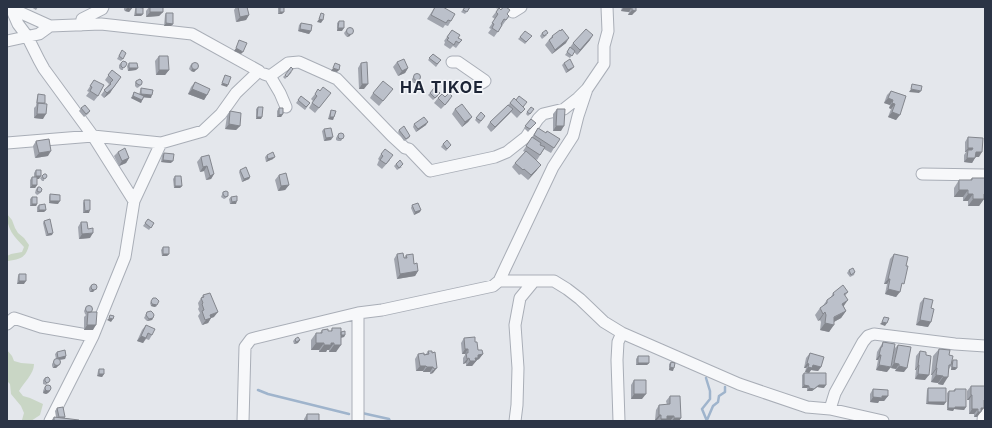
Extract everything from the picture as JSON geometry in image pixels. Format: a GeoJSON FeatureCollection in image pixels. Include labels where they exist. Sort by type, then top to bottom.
{"type":"FeatureCollection","features":[{"type":"Feature","properties":{"kind":"street"},"geometry":{"type":"LineString","coordinates":[[81,25],[82,19],[102,9],[103,7]]}},
{"type":"Feature","properties":{"kind":"street"},"geometry":{"type":"LineString","coordinates":[[503,7],[513,12],[521,7]]}},
{"type":"Feature","properties":{"kind":"street"},"geometry":{"type":"LineString","coordinates":[[270,76],[288,63],[299,62],[336,79],[392,136],[405,148],[409,149],[430,171],[495,157],[507,152],[526,137],[543,114],[564,109],[578,98],[587,89],[604,64],[604,46],[608,31],[606,7]]}},
{"type":"Feature","properties":{"kind":"street"},"geometry":{"type":"LineString","coordinates":[[10,8],[50,26],[100,24],[192,34],[270,76],[286,107]]}},
{"type":"Feature","properties":{"kind":"street"},"geometry":{"type":"LineString","coordinates":[[10,8],[18,24],[27,36],[44,69],[93,136],[134,201]]}},
{"type":"Feature","properties":{"kind":"street"},"geometry":{"type":"LineString","coordinates":[[7,40],[39,34],[50,26]]}},
{"type":"Feature","properties":{"kind":"street"},"geometry":{"type":"LineString","coordinates":[[452,62],[458,62],[485,81],[482,83]]}},
{"type":"Feature","properties":{"kind":"street"},"geometry":{"type":"LineString","coordinates":[[7,143],[93,136],[161,143],[204,131],[221,114],[236,93],[259,71]]}},
{"type":"Feature","properties":{"kind":"street"},"geometry":{"type":"LineString","coordinates":[[243,421],[245,347],[251,339],[358,313],[382,310],[493,286],[499,281],[553,167],[573,136],[587,89]]}},
{"type":"Feature","properties":{"kind":"street"},"geometry":{"type":"LineString","coordinates":[[50,421],[93,336],[125,257],[134,201],[161,143]]}},
{"type":"Feature","properties":{"kind":"street"},"geometry":{"type":"LineString","coordinates":[[922,174],[985,175]]}},
{"type":"Feature","properties":{"kind":"street"},"geometry":{"type":"LineString","coordinates":[[499,281],[554,281],[567,289],[589,307],[604,322],[622,333],[739,384],[807,407],[830,409],[883,421]]}},
{"type":"Feature","properties":{"kind":"street"},"geometry":{"type":"LineString","coordinates":[[515,421],[518,368],[515,325],[520,298],[534,281]]}},
{"type":"Feature","properties":{"kind":"street"},"geometry":{"type":"LineString","coordinates":[[358,313],[358,421]]}},
{"type":"Feature","properties":{"kind":"street"},"geometry":{"type":"LineString","coordinates":[[7,324],[14,318],[41,327],[93,336]]}},
{"type":"Feature","properties":{"kind":"street"},"geometry":{"type":"LineString","coordinates":[[619,421],[616,360],[618,342],[622,333]]}},
{"type":"Feature","properties":{"kind":"street"},"geometry":{"type":"LineString","coordinates":[[830,409],[835,393],[862,342],[868,336],[874,334],[955,344],[985,346]]}},
{"type":"Feature","properties":{"kind":"street"},"geometry":{"type":"LineString","coordinates":[[983,421],[985,396]]}},
{"type":"Feature","properties":{"kind":"green space"},"geometry":{"type":"Polygon","coordinates":[[[7,214],[12,220],[18,233],[29,245],[26,253],[22,257],[8,261],[7,256],[22,252],[24,247],[10,229],[7,214]]]}},
{"type":"Feature","properties":{"kind":"green space"},"geometry":{"type":"Polygon","coordinates":[[[7,350],[14,361],[34,364],[31,375],[19,391],[23,396],[43,404],[40,415],[31,421],[22,421],[24,413],[21,406],[11,394],[7,371],[7,350]]]}},
{"type":"Feature","properties":{"kind":"building"},"geometry":{"type":"Polygon","coordinates":[[[136,7],[143,8],[143,14],[136,14],[136,7]]]}},
{"type":"Feature","properties":{"kind":"building"},"geometry":{"type":"Polygon","coordinates":[[[150,7],[163,7],[163,12],[150,12],[150,7]]]}},
{"type":"Feature","properties":{"kind":"building"},"geometry":{"type":"Polygon","coordinates":[[[238,7],[247,7],[249,15],[240,17],[238,7]]]}},
{"type":"Feature","properties":{"kind":"building"},"geometry":{"type":"Polygon","coordinates":[[[280,7],[284,7],[284,12],[280,12],[280,7]]]}},
{"type":"Feature","properties":{"kind":"building"},"geometry":{"type":"Polygon","coordinates":[[[435,7],[443,7],[455,14],[451,21],[448,20],[446,23],[431,15],[435,7]]]}},
{"type":"Feature","properties":{"kind":"building"},"geometry":{"type":"Polygon","coordinates":[[[465,7],[470,7],[467,12],[463,10],[465,7]]]}},
{"type":"Feature","properties":{"kind":"building"},"geometry":{"type":"Polygon","coordinates":[[[503,7],[510,10],[507,14],[509,16],[506,20],[504,19],[498,32],[492,28],[494,24],[492,23],[498,14],[496,12],[499,8],[501,10],[503,7]]]}},
{"type":"Feature","properties":{"kind":"building"},"geometry":{"type":"Polygon","coordinates":[[[632,7],[636,7],[636,11],[632,10],[632,7]]]}},
{"type":"Feature","properties":{"kind":"building"},"geometry":{"type":"Polygon","coordinates":[[[166,13],[173,13],[173,24],[166,23],[166,13]]]}},
{"type":"Feature","properties":{"kind":"building"},"geometry":{"type":"Polygon","coordinates":[[[321,13],[324,14],[323,20],[319,19],[321,13]]]}},
{"type":"Feature","properties":{"kind":"building"},"geometry":{"type":"Polygon","coordinates":[[[339,21],[344,21],[344,28],[338,28],[339,21]]]}},
{"type":"Feature","properties":{"kind":"building"},"geometry":{"type":"Polygon","coordinates":[[[301,23],[312,25],[311,31],[300,29],[301,23]]]}},
{"type":"Feature","properties":{"kind":"building"},"geometry":{"type":"Polygon","coordinates":[[[350,28],[353,31],[350,34],[347,31],[350,28]]]}},
{"type":"Feature","properties":{"kind":"building"},"geometry":{"type":"Polygon","coordinates":[[[562,29],[569,38],[555,50],[549,40],[562,29]]]}},
{"type":"Feature","properties":{"kind":"building"},"geometry":{"type":"Polygon","coordinates":[[[586,29],[593,35],[580,50],[573,43],[586,29]]]}},
{"type":"Feature","properties":{"kind":"building"},"geometry":{"type":"Polygon","coordinates":[[[452,30],[460,35],[458,38],[462,40],[459,43],[456,41],[454,45],[447,40],[449,38],[447,37],[452,30]]]}},
{"type":"Feature","properties":{"kind":"building"},"geometry":{"type":"Polygon","coordinates":[[[546,30],[548,33],[544,36],[542,33],[546,30]]]}},
{"type":"Feature","properties":{"kind":"building"},"geometry":{"type":"Polygon","coordinates":[[[525,31],[532,36],[526,42],[520,37],[525,31]]]}},
{"type":"Feature","properties":{"kind":"building"},"geometry":{"type":"Polygon","coordinates":[[[239,40],[247,43],[243,52],[236,48],[239,40]]]}},
{"type":"Feature","properties":{"kind":"building"},"geometry":{"type":"Polygon","coordinates":[[[570,47],[575,51],[572,56],[567,52],[570,47]]]}},
{"type":"Feature","properties":{"kind":"building"},"geometry":{"type":"Polygon","coordinates":[[[122,50],[126,53],[123,59],[119,56],[122,50]]]}},
{"type":"Feature","properties":{"kind":"building"},"geometry":{"type":"Polygon","coordinates":[[[433,54],[441,60],[437,64],[429,58],[433,54]]]}},
{"type":"Feature","properties":{"kind":"building"},"geometry":{"type":"Polygon","coordinates":[[[159,56],[168,56],[169,70],[159,70],[159,56]]]}},
{"type":"Feature","properties":{"kind":"building"},"geometry":{"type":"Polygon","coordinates":[[[404,59],[408,68],[402,71],[397,62],[404,59]]]}},
{"type":"Feature","properties":{"kind":"building"},"geometry":{"type":"Polygon","coordinates":[[[570,59],[574,67],[568,70],[564,63],[570,59]]]}},
{"type":"Feature","properties":{"kind":"building"},"geometry":{"type":"Polygon","coordinates":[[[123,61],[127,64],[123,68],[121,63],[123,61]]]}},
{"type":"Feature","properties":{"kind":"building"},"geometry":{"type":"Polygon","coordinates":[[[195,62],[198,63],[198,69],[195,70],[192,69],[191,66],[192,63],[195,62]]]}},
{"type":"Feature","properties":{"kind":"building"},"geometry":{"type":"Polygon","coordinates":[[[367,62],[368,84],[362,84],[361,63],[367,62]]]}},
{"type":"Feature","properties":{"kind":"building"},"geometry":{"type":"Polygon","coordinates":[[[129,63],[137,63],[138,68],[129,68],[129,63]]]}},
{"type":"Feature","properties":{"kind":"building"},"geometry":{"type":"Polygon","coordinates":[[[335,63],[340,65],[339,70],[333,68],[335,63]]]}},
{"type":"Feature","properties":{"kind":"building"},"geometry":{"type":"Polygon","coordinates":[[[291,67],[293,69],[287,77],[285,75],[291,67]]]}},
{"type":"Feature","properties":{"kind":"building"},"geometry":{"type":"Polygon","coordinates":[[[112,70],[121,77],[113,88],[107,93],[104,90],[113,80],[108,75],[112,70]]]}},
{"type":"Feature","properties":{"kind":"building"},"geometry":{"type":"Polygon","coordinates":[[[417,73],[420,74],[420,80],[417,81],[414,80],[413,77],[414,74],[417,73]]]}},
{"type":"Feature","properties":{"kind":"building"},"geometry":{"type":"Polygon","coordinates":[[[225,75],[231,77],[228,85],[222,83],[225,75]]]}},
{"type":"Feature","properties":{"kind":"building"},"geometry":{"type":"Polygon","coordinates":[[[140,79],[142,83],[139,85],[136,81],[140,79]]]}},
{"type":"Feature","properties":{"kind":"building"},"geometry":{"type":"Polygon","coordinates":[[[94,80],[104,85],[98,96],[90,91],[92,87],[90,86],[94,80]]]}},
{"type":"Feature","properties":{"kind":"building"},"geometry":{"type":"Polygon","coordinates":[[[383,81],[393,89],[383,101],[373,93],[383,81]]]}},
{"type":"Feature","properties":{"kind":"building"},"geometry":{"type":"Polygon","coordinates":[[[195,82],[210,89],[207,95],[192,89],[195,82]]]}},
{"type":"Feature","properties":{"kind":"building"},"geometry":{"type":"Polygon","coordinates":[[[912,84],[922,86],[921,91],[911,89],[912,84]]]}},
{"type":"Feature","properties":{"kind":"building"},"geometry":{"type":"Polygon","coordinates":[[[323,87],[331,93],[319,108],[312,103],[317,96],[315,94],[318,89],[320,91],[323,87]]]}},
{"type":"Feature","properties":{"kind":"building"},"geometry":{"type":"Polygon","coordinates":[[[141,88],[153,90],[152,95],[141,94],[141,88]]]}},
{"type":"Feature","properties":{"kind":"building"},"geometry":{"type":"Polygon","coordinates":[[[434,88],[440,93],[435,98],[430,93],[434,88]]]}},
{"type":"Feature","properties":{"kind":"building"},"geometry":{"type":"Polygon","coordinates":[[[891,91],[906,96],[900,115],[892,112],[895,104],[892,103],[893,100],[888,98],[891,91]]]}},
{"type":"Feature","properties":{"kind":"building"},"geometry":{"type":"Polygon","coordinates":[[[134,92],[144,96],[142,100],[133,96],[134,92]]]}},
{"type":"Feature","properties":{"kind":"building"},"geometry":{"type":"Polygon","coordinates":[[[449,93],[452,96],[445,105],[438,98],[442,94],[445,97],[449,93]]]}},
{"type":"Feature","properties":{"kind":"building"},"geometry":{"type":"Polygon","coordinates":[[[38,94],[45,95],[45,103],[37,103],[38,94]]]}},
{"type":"Feature","properties":{"kind":"building"},"geometry":{"type":"Polygon","coordinates":[[[301,96],[310,103],[306,107],[298,100],[301,96]]]}},
{"type":"Feature","properties":{"kind":"building"},"geometry":{"type":"Polygon","coordinates":[[[519,96],[527,102],[523,107],[516,100],[519,96]]]}},
{"type":"Feature","properties":{"kind":"building"},"geometry":{"type":"Polygon","coordinates":[[[514,98],[525,109],[521,113],[510,103],[514,98]]]}},
{"type":"Feature","properties":{"kind":"building"},"geometry":{"type":"Polygon","coordinates":[[[38,103],[47,104],[46,114],[37,114],[38,103]]]}},
{"type":"Feature","properties":{"kind":"building"},"geometry":{"type":"Polygon","coordinates":[[[462,104],[472,117],[465,122],[455,109],[462,104]]]}},
{"type":"Feature","properties":{"kind":"building"},"geometry":{"type":"Polygon","coordinates":[[[85,105],[90,111],[86,114],[81,108],[85,105]]]}},
{"type":"Feature","properties":{"kind":"building"},"geometry":{"type":"Polygon","coordinates":[[[508,105],[513,109],[495,127],[490,122],[508,105]]]}},
{"type":"Feature","properties":{"kind":"building"},"geometry":{"type":"Polygon","coordinates":[[[258,107],[263,107],[262,117],[257,117],[258,107]]]}},
{"type":"Feature","properties":{"kind":"building"},"geometry":{"type":"Polygon","coordinates":[[[531,107],[534,109],[530,114],[527,112],[531,107]]]}},
{"type":"Feature","properties":{"kind":"building"},"geometry":{"type":"Polygon","coordinates":[[[279,108],[283,108],[283,114],[279,115],[279,108]]]}},
{"type":"Feature","properties":{"kind":"building"},"geometry":{"type":"Polygon","coordinates":[[[557,109],[565,109],[564,126],[556,126],[557,109]]]}},
{"type":"Feature","properties":{"kind":"building"},"geometry":{"type":"Polygon","coordinates":[[[331,110],[336,111],[334,117],[330,117],[331,110]]]}},
{"type":"Feature","properties":{"kind":"building"},"geometry":{"type":"Polygon","coordinates":[[[230,111],[241,113],[240,126],[229,124],[230,111]]]}},
{"type":"Feature","properties":{"kind":"building"},"geometry":{"type":"Polygon","coordinates":[[[481,112],[485,116],[481,121],[476,118],[481,112]]]}},
{"type":"Feature","properties":{"kind":"building"},"geometry":{"type":"Polygon","coordinates":[[[424,117],[428,122],[418,129],[414,124],[424,117]]]}},
{"type":"Feature","properties":{"kind":"building"},"geometry":{"type":"Polygon","coordinates":[[[531,119],[536,123],[530,129],[525,126],[531,119]]]}},
{"type":"Feature","properties":{"kind":"building"},"geometry":{"type":"Polygon","coordinates":[[[404,126],[410,136],[406,139],[399,130],[404,126]]]}},
{"type":"Feature","properties":{"kind":"building"},"geometry":{"type":"Polygon","coordinates":[[[331,128],[333,137],[326,138],[324,129],[331,128]]]}},
{"type":"Feature","properties":{"kind":"building"},"geometry":{"type":"Polygon","coordinates":[[[538,128],[546,133],[547,131],[560,139],[554,148],[534,135],[538,128]]]}},
{"type":"Feature","properties":{"kind":"building"},"geometry":{"type":"Polygon","coordinates":[[[341,133],[344,136],[341,139],[338,136],[341,133]]]}},
{"type":"Feature","properties":{"kind":"building"},"geometry":{"type":"Polygon","coordinates":[[[532,137],[541,143],[540,145],[545,147],[540,155],[526,146],[532,137]]]}},
{"type":"Feature","properties":{"kind":"building"},"geometry":{"type":"Polygon","coordinates":[[[968,137],[983,138],[982,152],[976,152],[975,158],[967,158],[968,150],[972,150],[973,148],[968,148],[968,137]]]}},
{"type":"Feature","properties":{"kind":"building"},"geometry":{"type":"Polygon","coordinates":[[[49,139],[51,151],[39,153],[36,141],[49,139]]]}},
{"type":"Feature","properties":{"kind":"building"},"geometry":{"type":"Polygon","coordinates":[[[447,140],[451,145],[447,149],[443,144],[447,140]]]}},
{"type":"Feature","properties":{"kind":"building"},"geometry":{"type":"Polygon","coordinates":[[[125,148],[129,158],[122,161],[118,152],[125,148]]]}},
{"type":"Feature","properties":{"kind":"building"},"geometry":{"type":"Polygon","coordinates":[[[385,149],[393,155],[386,164],[380,160],[383,156],[381,154],[385,149]]]}},
{"type":"Feature","properties":{"kind":"building"},"geometry":{"type":"Polygon","coordinates":[[[526,151],[541,165],[531,175],[515,163],[526,151]]]}},
{"type":"Feature","properties":{"kind":"building"},"geometry":{"type":"Polygon","coordinates":[[[273,152],[275,157],[268,159],[267,155],[273,152]]]}},
{"type":"Feature","properties":{"kind":"building"},"geometry":{"type":"Polygon","coordinates":[[[164,153],[174,154],[173,161],[163,160],[164,153]]]}},
{"type":"Feature","properties":{"kind":"building"},"geometry":{"type":"Polygon","coordinates":[[[209,155],[214,174],[210,176],[207,166],[203,167],[201,157],[209,155]]]}},
{"type":"Feature","properties":{"kind":"building"},"geometry":{"type":"Polygon","coordinates":[[[400,160],[403,164],[399,168],[396,164],[400,160]]]}},
{"type":"Feature","properties":{"kind":"building"},"geometry":{"type":"Polygon","coordinates":[[[246,167],[250,177],[244,179],[240,170],[246,167]]]}},
{"type":"Feature","properties":{"kind":"building"},"geometry":{"type":"Polygon","coordinates":[[[36,170],[41,170],[41,176],[36,176],[36,170]]]}},
{"type":"Feature","properties":{"kind":"building"},"geometry":{"type":"Polygon","coordinates":[[[286,173],[289,185],[281,186],[279,175],[286,173]]]}},
{"type":"Feature","properties":{"kind":"building"},"geometry":{"type":"Polygon","coordinates":[[[44,174],[47,176],[44,179],[42,176],[44,174]]]}},
{"type":"Feature","properties":{"kind":"building"},"geometry":{"type":"Polygon","coordinates":[[[175,176],[181,176],[182,186],[175,186],[175,176]]]}},
{"type":"Feature","properties":{"kind":"building"},"geometry":{"type":"Polygon","coordinates":[[[32,177],[37,177],[37,185],[32,185],[32,177]]]}},
{"type":"Feature","properties":{"kind":"building"},"geometry":{"type":"Polygon","coordinates":[[[972,178],[985,178],[984,199],[973,199],[973,194],[968,194],[968,190],[959,190],[959,180],[972,180],[972,178]]]}},
{"type":"Feature","properties":{"kind":"building"},"geometry":{"type":"Polygon","coordinates":[[[38,187],[42,189],[41,192],[37,191],[38,187]]]}},
{"type":"Feature","properties":{"kind":"building"},"geometry":{"type":"Polygon","coordinates":[[[223,192],[228,192],[228,196],[225,197],[223,192]]]}},
{"type":"Feature","properties":{"kind":"building"},"geometry":{"type":"Polygon","coordinates":[[[50,194],[60,195],[60,201],[50,201],[50,194]]]}},
{"type":"Feature","properties":{"kind":"building"},"geometry":{"type":"Polygon","coordinates":[[[237,196],[237,201],[232,202],[231,197],[237,196]]]}},
{"type":"Feature","properties":{"kind":"building"},"geometry":{"type":"Polygon","coordinates":[[[32,197],[37,197],[37,204],[32,204],[32,197]]]}},
{"type":"Feature","properties":{"kind":"building"},"geometry":{"type":"Polygon","coordinates":[[[84,200],[90,200],[90,210],[85,211],[84,200]]]}},
{"type":"Feature","properties":{"kind":"building"},"geometry":{"type":"Polygon","coordinates":[[[418,203],[421,210],[415,212],[412,205],[418,203]]]}},
{"type":"Feature","properties":{"kind":"building"},"geometry":{"type":"Polygon","coordinates":[[[45,204],[46,210],[39,210],[39,205],[45,204]]]}},
{"type":"Feature","properties":{"kind":"building"},"geometry":{"type":"Polygon","coordinates":[[[50,219],[53,233],[48,234],[44,221],[50,219]]]}},
{"type":"Feature","properties":{"kind":"building"},"geometry":{"type":"Polygon","coordinates":[[[148,219],[154,223],[151,228],[145,223],[148,219]]]}},
{"type":"Feature","properties":{"kind":"building"},"geometry":{"type":"Polygon","coordinates":[[[81,222],[87,222],[88,229],[93,228],[93,233],[82,234],[81,222]]]}},
{"type":"Feature","properties":{"kind":"building"},"geometry":{"type":"Polygon","coordinates":[[[163,247],[169,247],[169,254],[163,254],[163,247]]]}},
{"type":"Feature","properties":{"kind":"building"},"geometry":{"type":"Polygon","coordinates":[[[403,253],[404,258],[407,258],[406,255],[413,254],[414,264],[417,263],[418,271],[400,274],[397,254],[403,253]]]}},
{"type":"Feature","properties":{"kind":"building"},"geometry":{"type":"Polygon","coordinates":[[[894,254],[908,257],[906,266],[908,266],[904,284],[902,283],[900,292],[888,289],[890,279],[888,279],[894,254]]]}},
{"type":"Feature","properties":{"kind":"building"},"geometry":{"type":"Polygon","coordinates":[[[853,268],[855,272],[851,275],[849,270],[853,268]]]}},
{"type":"Feature","properties":{"kind":"building"},"geometry":{"type":"Polygon","coordinates":[[[19,274],[26,274],[26,281],[19,281],[19,274]]]}},
{"type":"Feature","properties":{"kind":"building"},"geometry":{"type":"Polygon","coordinates":[[[94,284],[97,287],[94,290],[91,287],[94,284]]]}},
{"type":"Feature","properties":{"kind":"building"},"geometry":{"type":"Polygon","coordinates":[[[843,285],[848,292],[844,294],[848,300],[842,304],[846,311],[834,317],[834,325],[825,323],[825,312],[823,314],[820,308],[834,295],[833,293],[843,285]]]}},
{"type":"Feature","properties":{"kind":"building"},"geometry":{"type":"Polygon","coordinates":[[[210,293],[218,312],[210,315],[211,318],[205,320],[202,311],[204,310],[201,298],[204,297],[203,295],[210,293]]]}},
{"type":"Feature","properties":{"kind":"building"},"geometry":{"type":"Polygon","coordinates":[[[153,298],[156,298],[159,301],[157,305],[152,304],[151,301],[153,298]]]}},
{"type":"Feature","properties":{"kind":"building"},"geometry":{"type":"Polygon","coordinates":[[[924,298],[933,300],[931,308],[934,309],[931,322],[920,320],[924,298]]]}},
{"type":"Feature","properties":{"kind":"building"},"geometry":{"type":"Polygon","coordinates":[[[89,306],[92,309],[89,312],[86,309],[89,306]]]}},
{"type":"Feature","properties":{"kind":"building"},"geometry":{"type":"Polygon","coordinates":[[[151,311],[154,315],[153,318],[149,319],[146,315],[147,312],[151,311]]]}},
{"type":"Feature","properties":{"kind":"building"},"geometry":{"type":"Polygon","coordinates":[[[88,312],[97,312],[96,325],[87,325],[88,312]]]}},
{"type":"Feature","properties":{"kind":"building"},"geometry":{"type":"Polygon","coordinates":[[[110,315],[114,316],[113,319],[109,318],[110,315]]]}},
{"type":"Feature","properties":{"kind":"building"},"geometry":{"type":"Polygon","coordinates":[[[884,317],[889,318],[887,323],[882,322],[884,317]]]}},
{"type":"Feature","properties":{"kind":"building"},"geometry":{"type":"Polygon","coordinates":[[[146,325],[155,329],[152,335],[148,333],[146,338],[141,336],[146,325]]]}},
{"type":"Feature","properties":{"kind":"building"},"geometry":{"type":"Polygon","coordinates":[[[332,328],[341,328],[341,345],[334,345],[334,343],[331,343],[331,345],[324,345],[324,343],[316,343],[316,333],[322,333],[322,330],[328,329],[328,331],[332,331],[332,328]]]}},
{"type":"Feature","properties":{"kind":"building"},"geometry":{"type":"Polygon","coordinates":[[[345,331],[345,335],[341,335],[341,332],[345,331]]]}},
{"type":"Feature","properties":{"kind":"building"},"geometry":{"type":"Polygon","coordinates":[[[298,337],[300,340],[296,342],[295,339],[298,337]]]}},
{"type":"Feature","properties":{"kind":"building"},"geometry":{"type":"Polygon","coordinates":[[[475,337],[478,350],[482,350],[483,354],[478,355],[478,358],[475,358],[476,361],[470,361],[469,358],[467,359],[466,353],[468,353],[468,349],[465,349],[464,338],[475,337]]]}},
{"type":"Feature","properties":{"kind":"building"},"geometry":{"type":"Polygon","coordinates":[[[883,342],[895,344],[891,367],[879,365],[881,355],[879,355],[883,342]]]}},
{"type":"Feature","properties":{"kind":"building"},"geometry":{"type":"Polygon","coordinates":[[[898,345],[911,347],[907,368],[894,363],[898,345]]]}},
{"type":"Feature","properties":{"kind":"building"},"geometry":{"type":"Polygon","coordinates":[[[939,349],[950,350],[949,355],[953,356],[951,365],[949,365],[948,377],[936,375],[939,349]]]}},
{"type":"Feature","properties":{"kind":"building"},"geometry":{"type":"Polygon","coordinates":[[[65,350],[66,356],[58,358],[57,352],[65,350]]]}},
{"type":"Feature","properties":{"kind":"building"},"geometry":{"type":"Polygon","coordinates":[[[428,351],[432,351],[432,353],[435,352],[437,368],[434,369],[433,367],[420,366],[418,354],[429,354],[428,351]]]}},
{"type":"Feature","properties":{"kind":"building"},"geometry":{"type":"Polygon","coordinates":[[[920,351],[926,352],[926,355],[931,356],[929,375],[918,374],[920,351]]]}},
{"type":"Feature","properties":{"kind":"building"},"geometry":{"type":"Polygon","coordinates":[[[810,353],[824,357],[821,367],[813,365],[812,368],[808,367],[809,364],[807,363],[810,353]]]}},
{"type":"Feature","properties":{"kind":"building"},"geometry":{"type":"Polygon","coordinates":[[[638,356],[649,356],[649,363],[638,363],[638,356]]]}},
{"type":"Feature","properties":{"kind":"building"},"geometry":{"type":"Polygon","coordinates":[[[57,359],[60,362],[57,365],[54,362],[57,359]]]}},
{"type":"Feature","properties":{"kind":"building"},"geometry":{"type":"Polygon","coordinates":[[[953,360],[957,360],[957,368],[952,367],[953,360]]]}},
{"type":"Feature","properties":{"kind":"building"},"geometry":{"type":"Polygon","coordinates":[[[671,362],[675,363],[674,368],[670,367],[671,362]]]}},
{"type":"Feature","properties":{"kind":"building"},"geometry":{"type":"Polygon","coordinates":[[[99,369],[104,369],[104,374],[99,374],[99,369]]]}},
{"type":"Feature","properties":{"kind":"building"},"geometry":{"type":"Polygon","coordinates":[[[804,373],[826,373],[826,385],[819,385],[814,389],[809,388],[809,386],[804,385],[804,373]]]}},
{"type":"Feature","properties":{"kind":"building"},"geometry":{"type":"Polygon","coordinates":[[[48,377],[50,380],[47,383],[45,378],[48,377]]]}},
{"type":"Feature","properties":{"kind":"building"},"geometry":{"type":"Polygon","coordinates":[[[634,380],[646,380],[646,394],[634,394],[634,380]]]}},
{"type":"Feature","properties":{"kind":"building"},"geometry":{"type":"Polygon","coordinates":[[[48,385],[51,388],[48,391],[45,388],[48,385]]]}},
{"type":"Feature","properties":{"kind":"building"},"geometry":{"type":"Polygon","coordinates":[[[971,386],[985,386],[984,408],[981,408],[981,412],[978,412],[978,409],[972,409],[971,386]]]}},
{"type":"Feature","properties":{"kind":"building"},"geometry":{"type":"Polygon","coordinates":[[[928,388],[946,388],[946,402],[928,402],[928,388]]]}},
{"type":"Feature","properties":{"kind":"building"},"geometry":{"type":"Polygon","coordinates":[[[873,389],[888,390],[888,396],[882,396],[882,398],[873,397],[873,389]]]}},
{"type":"Feature","properties":{"kind":"building"},"geometry":{"type":"Polygon","coordinates":[[[955,389],[966,389],[966,407],[948,408],[949,391],[955,391],[955,389]]]}},
{"type":"Feature","properties":{"kind":"building"},"geometry":{"type":"Polygon","coordinates":[[[670,396],[680,396],[681,418],[667,416],[667,419],[661,419],[661,415],[659,415],[659,405],[670,404],[670,396]]]}},
{"type":"Feature","properties":{"kind":"building"},"geometry":{"type":"Polygon","coordinates":[[[63,407],[65,417],[59,417],[57,408],[63,407]]]}},
{"type":"Feature","properties":{"kind":"building"},"geometry":{"type":"Polygon","coordinates":[[[307,414],[319,414],[319,421],[307,421],[307,414]]]}},
{"type":"Feature","properties":{"kind":"building"},"geometry":{"type":"Polygon","coordinates":[[[54,417],[79,420],[79,421],[54,421],[54,417]]]}},
{"type":"Feature","properties":{"kind":"waterway"},"geometry":{"type":"LineString","coordinates":[[706,378],[710,391],[710,399],[702,409],[707,421]]}},
{"type":"Feature","properties":{"kind":"waterway"},"geometry":{"type":"LineString","coordinates":[[707,420],[713,406],[718,402],[719,396],[725,392],[725,387]]}},
{"type":"Feature","properties":{"kind":"waterway"},"geometry":{"type":"LineString","coordinates":[[258,390],[268,394],[349,414]]}},
{"type":"Feature","properties":{"kind":"waterway"},"geometry":{"type":"LineString","coordinates":[[362,413],[389,419],[390,421]]}},
{"type":"Feature","properties":{"kind":"district","name":"HA TIKOE"},"geometry":{"type":"Point","coordinates":[442,87]}}]}
